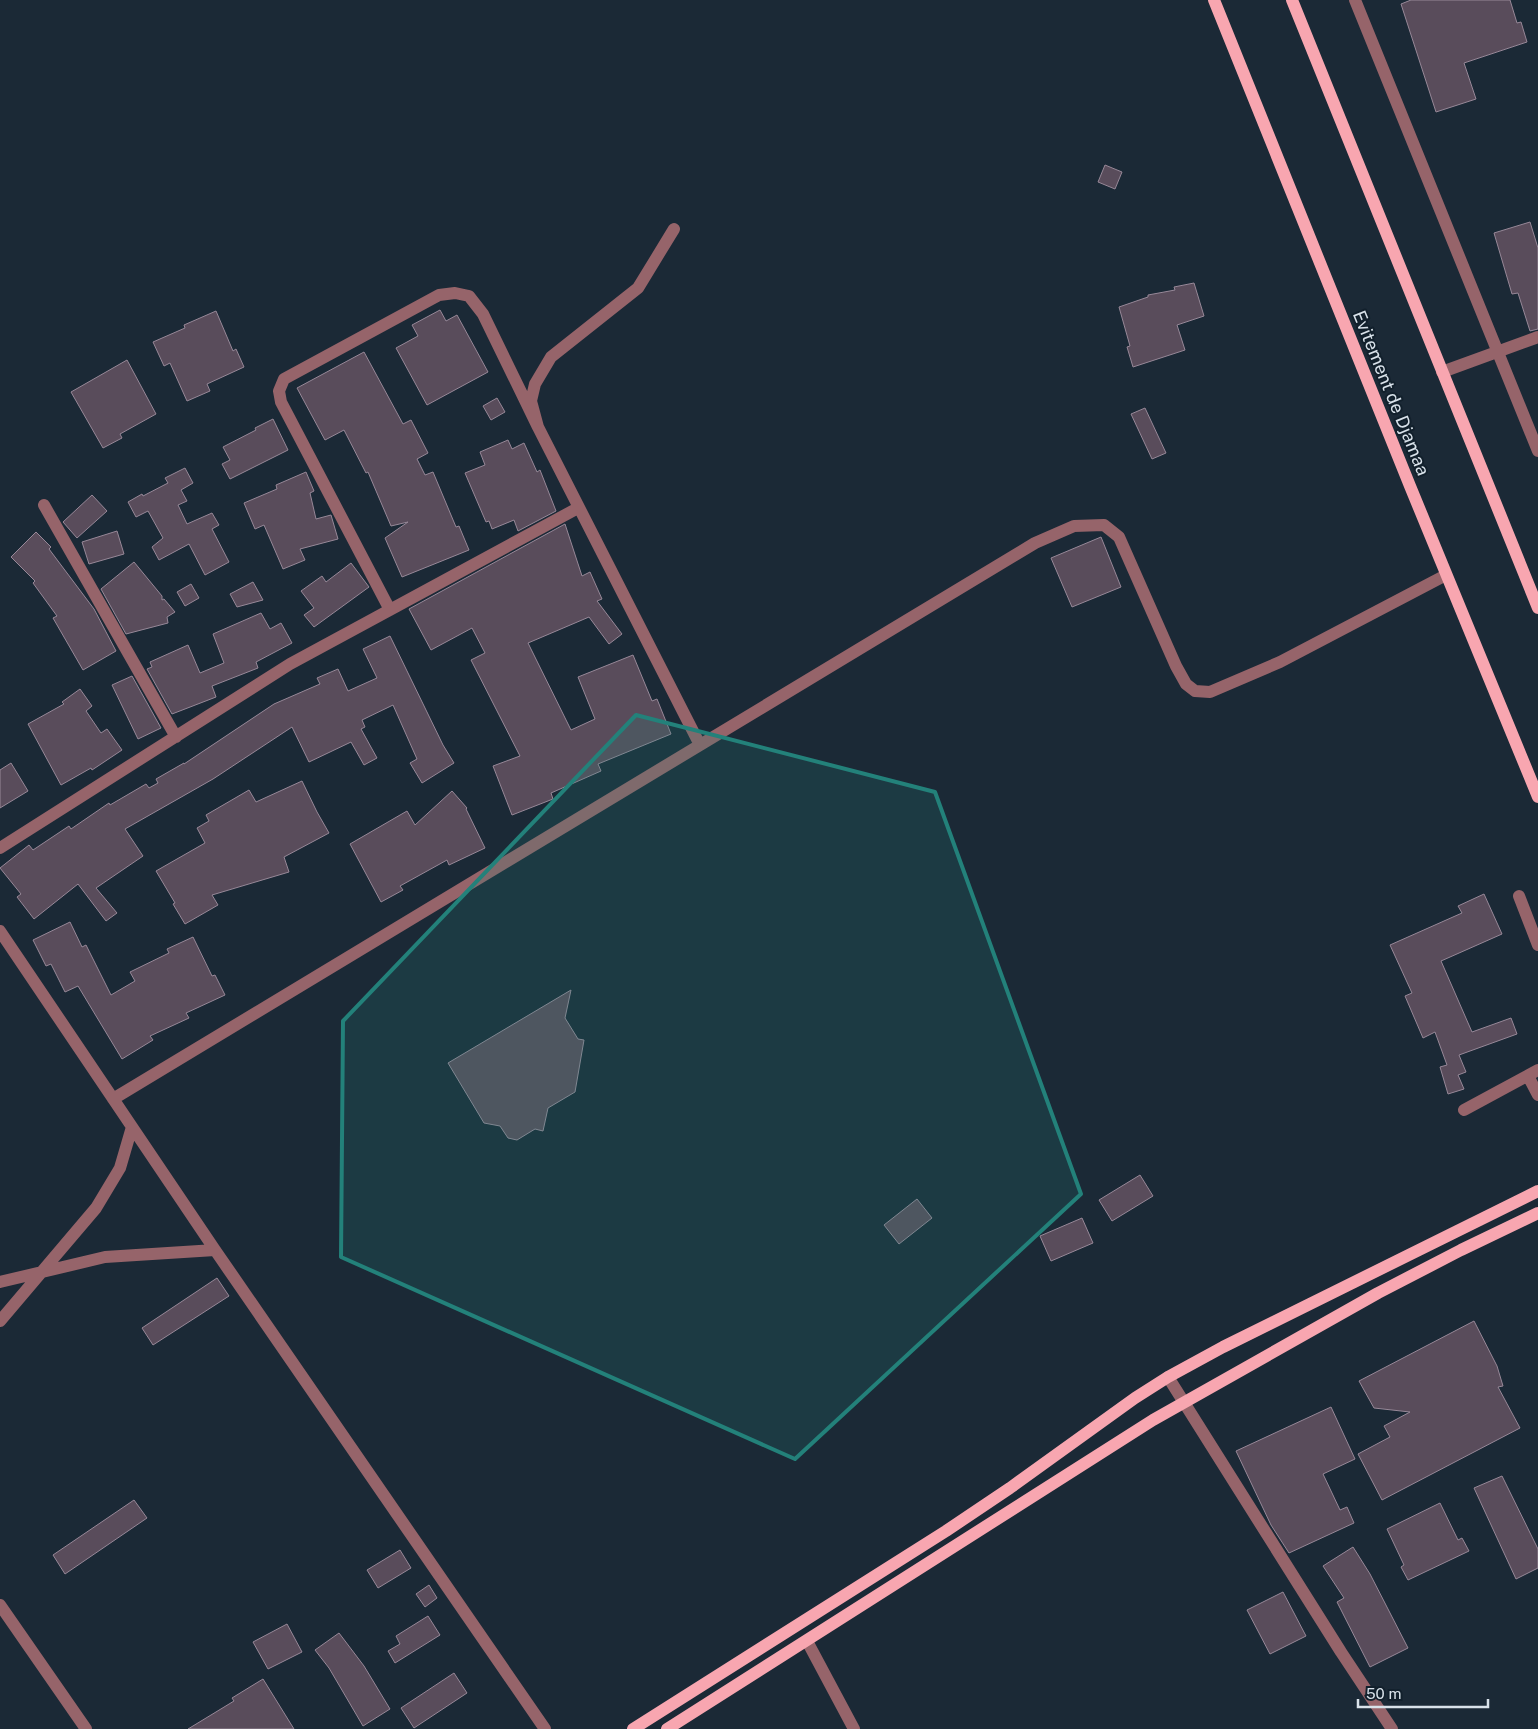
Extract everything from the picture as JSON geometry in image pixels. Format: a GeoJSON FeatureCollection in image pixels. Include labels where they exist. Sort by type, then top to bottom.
{"type":"FeatureCollection","features":[{"type":"Feature","properties":{"kind":"main road","name":"Evitement de Djamaa"},"geometry":{"type":"LineString","coordinates":[[1214,0],[1446,575],[1538,797]]}},
{"type":"Feature","properties":{"kind":"main road"},"geometry":{"type":"LineString","coordinates":[[1292,0],[1538,608]]}},
{"type":"Feature","properties":{"kind":"main road"},"geometry":{"type":"LineString","coordinates":[[633,1729],[946,1531],[1026,1477],[1135,1398],[1168,1377],[1232,1342],[1538,1191]]}},
{"type":"Feature","properties":{"kind":"main road"},"geometry":{"type":"LineString","coordinates":[[667,1729],[958,1546],[1060,1478],[1184,1402],[1378,1293],[1538,1213]]}},
{"type":"Feature","properties":{"kind":"street"},"geometry":{"type":"LineString","coordinates":[[1355,0],[1538,451]]}},
{"type":"Feature","properties":{"kind":"street"},"geometry":{"type":"LineString","coordinates":[[538,427],[531,401],[535,384],[551,357],[638,288],[674,230]]}},
{"type":"Feature","properties":{"kind":"street"},"geometry":{"type":"LineString","coordinates":[[390,610],[281,402],[279,391],[284,379],[438,295],[456,293],[469,296],[483,314],[578,508],[700,746]]}},
{"type":"Feature","properties":{"kind":"street"},"geometry":{"type":"LineString","coordinates":[[1442,372],[1538,337]]}},
{"type":"Feature","properties":{"kind":"street"},"geometry":{"type":"LineString","coordinates":[[44,505],[176,736]]}},
{"type":"Feature","properties":{"kind":"street"},"geometry":{"type":"LineString","coordinates":[[0,848],[290,664],[578,508]]}},
{"type":"Feature","properties":{"kind":"street"},"geometry":{"type":"LineString","coordinates":[[113,1099],[1035,543],[1074,526],[1104,525],[1119,537],[1176,666],[1186,684],[1194,691],[1210,692],[1280,662],[1446,575]]}},
{"type":"Feature","properties":{"kind":"street"},"geometry":{"type":"LineString","coordinates":[[1519,896],[1538,945]]}},
{"type":"Feature","properties":{"kind":"street"},"geometry":{"type":"LineString","coordinates":[[0,931],[215,1250],[545,1729]]}},
{"type":"Feature","properties":{"kind":"street"},"geometry":{"type":"LineString","coordinates":[[1464,1110],[1533,1073],[1538,1095]]}},
{"type":"Feature","properties":{"kind":"street"},"geometry":{"type":"LineString","coordinates":[[0,1321],[96,1208],[120,1168],[132,1127]]}},
{"type":"Feature","properties":{"kind":"street"},"geometry":{"type":"LineString","coordinates":[[0,1282],[105,1257],[215,1250]]}},
{"type":"Feature","properties":{"kind":"street"},"geometry":{"type":"LineString","coordinates":[[1168,1377],[1341,1652],[1392,1729]]}},
{"type":"Feature","properties":{"kind":"street"},"geometry":{"type":"LineString","coordinates":[[0,1605],[86,1729]]}},
{"type":"Feature","properties":{"kind":"street"},"geometry":{"type":"LineString","coordinates":[[807,1641],[854,1729]]}},
{"type":"Feature","properties":{"kind":"highlighted area"},"geometry":{"type":"Polygon","coordinates":[[[636,715],[935,792],[1081,1194],[795,1459],[341,1257],[343,1021],[636,715]]]}},
{"type":"Feature","properties":{"kind":"building"},"geometry":{"type":"Polygon","coordinates":[[[1411,0],[1510,0],[1517,23],[1521,22],[1527,42],[1464,63],[1476,99],[1436,112],[1401,4],[1411,0]]]}},
{"type":"Feature","properties":{"kind":"building"},"geometry":{"type":"Polygon","coordinates":[[[1105,165],[1122,172],[1115,189],[1098,182],[1105,165]]]}},
{"type":"Feature","properties":{"kind":"building"},"geometry":{"type":"Polygon","coordinates":[[[1530,222],[1538,248],[1538,329],[1530,331],[1518,293],[1512,294],[1494,233],[1530,222]]]}},
{"type":"Feature","properties":{"kind":"building"},"geometry":{"type":"Polygon","coordinates":[[[1194,283],[1204,316],[1177,325],[1185,350],[1133,367],[1127,347],[1130,346],[1119,307],[1148,297],[1148,295],[1175,290],[1174,287],[1194,283]]]}},
{"type":"Feature","properties":{"kind":"building"},"geometry":{"type":"Polygon","coordinates":[[[440,310],[446,321],[457,315],[488,372],[427,405],[396,348],[418,336],[412,325],[440,310]]]}},
{"type":"Feature","properties":{"kind":"building"},"geometry":{"type":"Polygon","coordinates":[[[216,311],[233,351],[236,349],[244,367],[207,384],[210,391],[187,401],[170,363],[164,366],[153,342],[185,328],[184,325],[216,311]]]}},
{"type":"Feature","properties":{"kind":"building"},"geometry":{"type":"Polygon","coordinates":[[[364,352],[403,424],[411,420],[428,453],[417,459],[425,475],[433,472],[456,527],[459,526],[469,550],[402,577],[385,538],[408,522],[391,526],[368,472],[366,473],[344,430],[325,440],[297,388],[364,352]]]}},
{"type":"Feature","properties":{"kind":"building"},"geometry":{"type":"Polygon","coordinates":[[[127,360],[156,414],[120,434],[122,438],[103,448],[71,392],[127,360]]]}},
{"type":"Feature","properties":{"kind":"building"},"geometry":{"type":"Polygon","coordinates":[[[497,398],[505,412],[491,420],[483,406],[497,398]]]}},
{"type":"Feature","properties":{"kind":"building"},"geometry":{"type":"Polygon","coordinates":[[[1145,408],[1166,453],[1152,459],[1131,414],[1145,408]]]}},
{"type":"Feature","properties":{"kind":"building"},"geometry":{"type":"Polygon","coordinates":[[[273,419],[288,450],[230,479],[222,464],[230,460],[223,447],[273,419]]]}},
{"type":"Feature","properties":{"kind":"building"},"geometry":{"type":"Polygon","coordinates":[[[508,440],[512,449],[524,443],[537,472],[540,470],[556,511],[518,531],[514,520],[492,529],[489,521],[486,522],[465,473],[485,465],[480,452],[508,440]]]}},
{"type":"Feature","properties":{"kind":"building"},"geometry":{"type":"Polygon","coordinates":[[[185,468],[193,483],[181,490],[187,501],[178,505],[187,524],[212,513],[219,525],[212,529],[229,562],[205,575],[189,544],[159,560],[152,547],[163,538],[148,511],[136,517],[128,502],[168,483],[165,478],[185,468]]]}},
{"type":"Feature","properties":{"kind":"building"},"geometry":{"type":"Polygon","coordinates":[[[306,472],[314,491],[310,493],[316,519],[331,515],[338,539],[300,549],[305,560],[283,569],[264,525],[255,529],[244,503],[277,489],[276,485],[306,472]]]}},
{"type":"Feature","properties":{"kind":"building"},"geometry":{"type":"Polygon","coordinates":[[[92,495],[107,511],[77,538],[63,522],[92,495]]]}},
{"type":"Feature","properties":{"kind":"building"},"geometry":{"type":"Polygon","coordinates":[[[565,524],[582,576],[590,572],[602,599],[597,601],[622,634],[609,644],[589,617],[528,643],[571,730],[595,719],[578,677],[633,655],[652,701],[657,699],[671,734],[598,764],[601,771],[551,793],[553,799],[512,815],[493,766],[520,756],[471,660],[485,653],[472,628],[431,650],[409,609],[565,524]]]}},
{"type":"Feature","properties":{"kind":"building"},"geometry":{"type":"Polygon","coordinates":[[[117,531],[124,554],[89,564],[82,542],[117,531]]]}},
{"type":"Feature","properties":{"kind":"building"},"geometry":{"type":"Polygon","coordinates":[[[36,532],[51,547],[49,549],[94,609],[116,651],[83,670],[53,618],[57,616],[33,583],[35,581],[11,557],[36,532]]]}},
{"type":"Feature","properties":{"kind":"building"},"geometry":{"type":"Polygon","coordinates":[[[1101,537],[1121,587],[1072,607],[1051,558],[1101,537]]]}},
{"type":"Feature","properties":{"kind":"building"},"geometry":{"type":"Polygon","coordinates":[[[134,562],[162,596],[162,600],[164,599],[175,612],[167,617],[168,623],[126,634],[101,589],[134,562]]]}},
{"type":"Feature","properties":{"kind":"building"},"geometry":{"type":"Polygon","coordinates":[[[351,563],[369,587],[314,627],[304,615],[314,608],[301,591],[322,576],[326,582],[351,563]]]}},
{"type":"Feature","properties":{"kind":"building"},"geometry":{"type":"Polygon","coordinates":[[[253,582],[263,600],[237,607],[230,594],[253,582]]]}},
{"type":"Feature","properties":{"kind":"building"},"geometry":{"type":"Polygon","coordinates":[[[191,584],[199,598],[185,606],[177,592],[191,584]]]}},
{"type":"Feature","properties":{"kind":"building"},"geometry":{"type":"Polygon","coordinates":[[[261,613],[270,629],[281,623],[292,643],[256,662],[258,668],[212,686],[216,697],[172,714],[147,669],[152,667],[150,662],[188,645],[200,673],[224,663],[213,634],[261,613]]]}},
{"type":"Feature","properties":{"kind":"building"},"geometry":{"type":"Polygon","coordinates":[[[390,636],[443,745],[454,763],[422,783],[410,763],[417,759],[393,705],[362,720],[365,727],[361,729],[377,758],[364,765],[351,742],[309,762],[292,727],[213,779],[125,829],[143,856],[96,888],[117,913],[106,921],[78,884],[34,919],[17,897],[21,894],[0,868],[29,845],[33,850],[69,826],[71,829],[109,803],[110,805],[146,784],[149,788],[158,783],[156,779],[184,764],[274,704],[320,684],[317,678],[338,669],[348,691],[377,678],[363,649],[390,636]]]}},
{"type":"Feature","properties":{"kind":"building"},"geometry":{"type":"Polygon","coordinates":[[[132,676],[161,728],[138,739],[112,685],[132,676]]]}},
{"type":"Feature","properties":{"kind":"building"},"geometry":{"type":"Polygon","coordinates":[[[80,689],[92,706],[86,711],[101,733],[107,729],[122,750],[92,770],[91,768],[61,785],[28,724],[64,704],[62,702],[80,689]]]}},
{"type":"Feature","properties":{"kind":"building"},"geometry":{"type":"Polygon","coordinates":[[[11,763],[28,791],[0,808],[0,770],[11,763]]]}},
{"type":"Feature","properties":{"kind":"building"},"geometry":{"type":"Polygon","coordinates":[[[302,781],[329,833],[284,857],[289,872],[212,895],[218,905],[185,924],[156,871],[205,843],[197,828],[209,821],[206,815],[249,790],[256,802],[302,781]]]}},
{"type":"Feature","properties":{"kind":"building"},"geometry":{"type":"Polygon","coordinates":[[[452,791],[467,808],[485,848],[449,865],[447,860],[400,886],[403,890],[381,902],[350,844],[407,811],[415,825],[452,791]]]}},
{"type":"Feature","properties":{"kind":"building"},"geometry":{"type":"Polygon","coordinates":[[[1484,894],[1502,934],[1441,961],[1472,1032],[1511,1018],[1517,1034],[1459,1055],[1466,1072],[1458,1075],[1464,1089],[1448,1094],[1440,1067],[1447,1065],[1435,1032],[1423,1038],[1405,996],[1412,993],[1390,945],[1462,913],[1458,906],[1484,894]]]}},
{"type":"Feature","properties":{"kind":"building"},"geometry":{"type":"Polygon","coordinates":[[[70,922],[82,947],[86,945],[111,995],[135,981],[130,972],[169,953],[167,949],[193,937],[212,976],[215,975],[225,995],[186,1013],[189,1018],[150,1036],[153,1040],[122,1059],[78,986],[65,992],[51,964],[46,966],[33,940],[70,922]]]}},
{"type":"Feature","properties":{"kind":"building"},"geometry":{"type":"Polygon","coordinates":[[[571,990],[565,1018],[578,1039],[584,1040],[575,1092],[548,1108],[543,1131],[535,1129],[517,1140],[508,1138],[500,1126],[484,1123],[448,1063],[571,990]]]}},
{"type":"Feature","properties":{"kind":"building"},"geometry":{"type":"Polygon","coordinates":[[[1140,1175],[1153,1196],[1112,1221],[1099,1200],[1140,1175]]]}},
{"type":"Feature","properties":{"kind":"building"},"geometry":{"type":"Polygon","coordinates":[[[917,1199],[932,1218],[899,1244],[884,1225],[917,1199]]]}},
{"type":"Feature","properties":{"kind":"building"},"geometry":{"type":"Polygon","coordinates":[[[1082,1218],[1093,1243],[1051,1261],[1040,1236],[1082,1218]]]}},
{"type":"Feature","properties":{"kind":"building"},"geometry":{"type":"Polygon","coordinates":[[[217,1278],[229,1296],[153,1345],[142,1328],[217,1278]]]}},
{"type":"Feature","properties":{"kind":"building"},"geometry":{"type":"Polygon","coordinates":[[[1474,1321],[1497,1366],[1503,1386],[1498,1387],[1520,1428],[1382,1500],[1358,1454],[1390,1437],[1384,1426],[1410,1412],[1374,1408],[1359,1381],[1474,1321]]]}},
{"type":"Feature","properties":{"kind":"building"},"geometry":{"type":"Polygon","coordinates":[[[1331,1407],[1355,1459],[1323,1474],[1340,1510],[1347,1507],[1354,1523],[1289,1553],[1271,1525],[1236,1451],[1331,1407]]]}},
{"type":"Feature","properties":{"kind":"building"},"geometry":{"type":"Polygon","coordinates":[[[1502,1476],[1538,1549],[1538,1568],[1516,1579],[1474,1488],[1502,1476]]]}},
{"type":"Feature","properties":{"kind":"building"},"geometry":{"type":"Polygon","coordinates":[[[134,1500],[147,1518],[65,1574],[53,1555],[134,1500]]]}},
{"type":"Feature","properties":{"kind":"building"},"geometry":{"type":"Polygon","coordinates":[[[1440,1503],[1458,1540],[1462,1538],[1469,1551],[1408,1580],[1401,1567],[1404,1565],[1387,1529],[1440,1503]]]}},
{"type":"Feature","properties":{"kind":"building"},"geometry":{"type":"Polygon","coordinates":[[[1353,1547],[1370,1574],[1408,1648],[1370,1667],[1337,1602],[1344,1598],[1323,1566],[1353,1547]]]}},
{"type":"Feature","properties":{"kind":"building"},"geometry":{"type":"Polygon","coordinates":[[[400,1550],[411,1568],[378,1588],[367,1570],[400,1550]]]}},
{"type":"Feature","properties":{"kind":"building"},"geometry":{"type":"Polygon","coordinates":[[[429,1585],[437,1598],[425,1607],[416,1594],[429,1585]]]}},
{"type":"Feature","properties":{"kind":"building"},"geometry":{"type":"Polygon","coordinates":[[[1283,1592],[1306,1636],[1270,1654],[1247,1610],[1283,1592]]]}},
{"type":"Feature","properties":{"kind":"building"},"geometry":{"type":"Polygon","coordinates":[[[428,1616],[440,1635],[395,1663],[388,1651],[400,1644],[396,1636],[428,1616]]]}},
{"type":"Feature","properties":{"kind":"building"},"geometry":{"type":"Polygon","coordinates":[[[287,1624],[302,1652],[268,1669],[253,1642],[287,1624]]]}},
{"type":"Feature","properties":{"kind":"building"},"geometry":{"type":"Polygon","coordinates":[[[339,1633],[364,1666],[390,1709],[363,1726],[329,1668],[315,1650],[339,1633]]]}},
{"type":"Feature","properties":{"kind":"building"},"geometry":{"type":"Polygon","coordinates":[[[454,1673],[467,1693],[414,1728],[401,1708],[454,1673]]]}},
{"type":"Feature","properties":{"kind":"building"},"geometry":{"type":"Polygon","coordinates":[[[263,1679],[294,1729],[188,1729],[234,1701],[232,1698],[263,1679]]]}}]}
